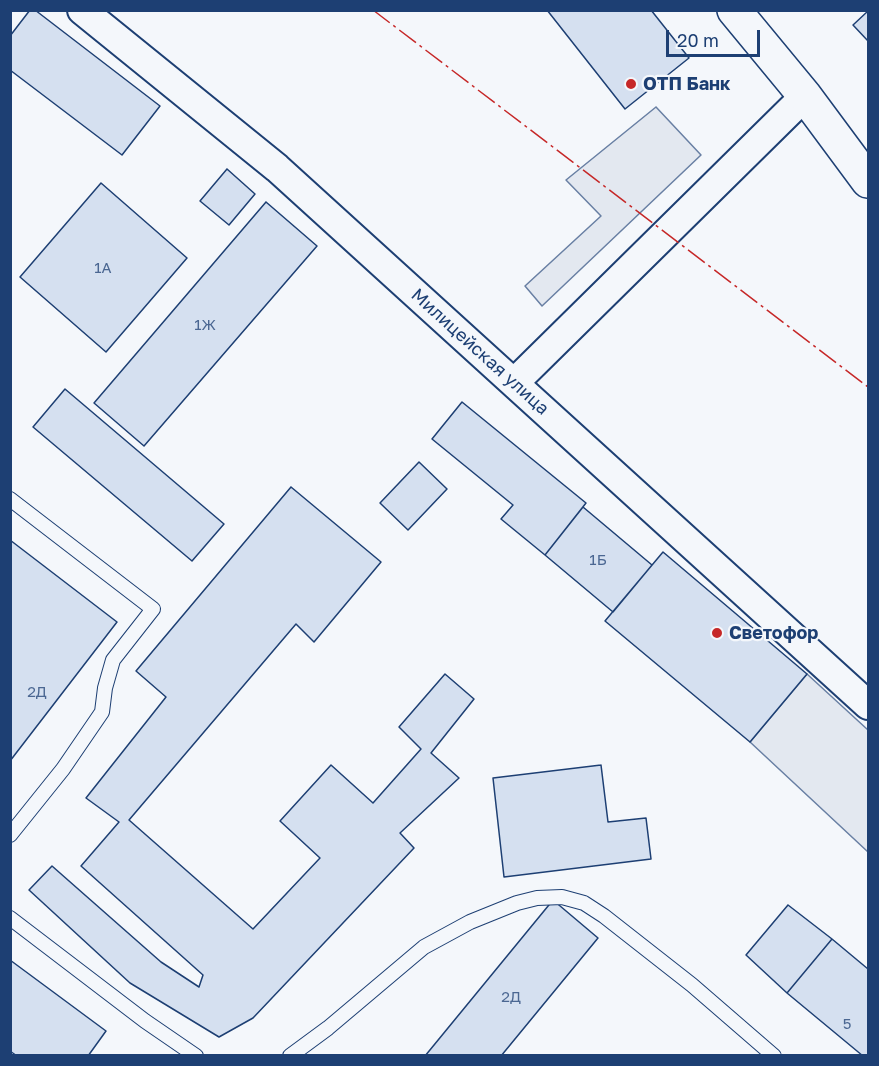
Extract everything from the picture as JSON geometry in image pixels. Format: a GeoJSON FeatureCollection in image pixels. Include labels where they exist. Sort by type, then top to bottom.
{"type":"FeatureCollection","features":[{"type":"Feature","properties":{"kind":"street","name":"Милицейская улица"},"geometry":{"type":"LineString","coordinates":[[82,10],[277,168],[868,705]]}},
{"type":"Feature","properties":{"kind":"street"},"geometry":{"type":"LineString","coordinates":[[734,10],[805,96],[868,181]]}},
{"type":"Feature","properties":{"kind":"street"},"geometry":{"type":"LineString","coordinates":[[514,383],[805,96]]}},
{"type":"Feature","properties":{"kind":"lane"},"geometry":{"type":"LineString","coordinates":[[10,500],[153,609],[113,660],[105,688],[102,712],[63,769],[10,836]]}},
{"type":"Feature","properties":{"kind":"lane"},"geometry":{"type":"LineString","coordinates":[[290,1056],[328,1028],[424,947],[470,921],[517,903],[537,898],[562,897],[584,903],[604,916],[692,985],[774,1056]]}},
{"type":"Feature","properties":{"kind":"lane"},"geometry":{"type":"LineString","coordinates":[[10,918],[145,1022],[195,1056]]}},
{"type":"Feature","properties":{"kind":"shaded area"},"geometry":{"type":"Polygon","coordinates":[[[656,107],[701,155],[542,306],[525,286],[601,216],[566,180],[656,107]]]}},
{"type":"Feature","properties":{"kind":"shaded area"},"geometry":{"type":"Polygon","coordinates":[[[807,674],[868,730],[868,852],[750,742],[807,674]]]}},
{"type":"Feature","properties":{"kind":"building"},"geometry":{"type":"Polygon","coordinates":[[[30,10],[35,10],[160,106],[122,155],[10,70],[10,36],[30,10]]]}},
{"type":"Feature","properties":{"kind":"building","name":"ОТП Банк"},"geometry":{"type":"Polygon","coordinates":[[[547,10],[651,10],[689,58],[625,109],[547,10]]]}},
{"type":"Feature","properties":{"kind":"building"},"geometry":{"type":"Polygon","coordinates":[[[868,11],[868,41],[853,25],[868,11]]]}},
{"type":"Feature","properties":{"kind":"building"},"geometry":{"type":"Polygon","coordinates":[[[227,169],[255,194],[229,225],[200,201],[227,169]]]}},
{"type":"Feature","properties":{"kind":"building"},"geometry":{"type":"Polygon","coordinates":[[[101,183],[187,258],[106,352],[20,277],[101,183]]]}},
{"type":"Feature","properties":{"kind":"building"},"geometry":{"type":"Polygon","coordinates":[[[266,202],[317,246],[144,446],[94,403],[266,202]]]}},
{"type":"Feature","properties":{"kind":"building"},"geometry":{"type":"Polygon","coordinates":[[[65,389],[224,524],[192,561],[33,427],[65,389]]]}},
{"type":"Feature","properties":{"kind":"building"},"geometry":{"type":"Polygon","coordinates":[[[462,402],[586,503],[545,555],[501,519],[513,505],[432,439],[462,402]]]}},
{"type":"Feature","properties":{"kind":"building"},"geometry":{"type":"Polygon","coordinates":[[[419,462],[447,489],[408,530],[380,503],[419,462]]]}},
{"type":"Feature","properties":{"kind":"building"},"geometry":{"type":"Polygon","coordinates":[[[291,487],[381,562],[314,642],[296,624],[129,820],[253,929],[320,858],[280,821],[331,765],[373,803],[421,749],[399,727],[445,674],[474,699],[431,753],[459,778],[400,833],[414,848],[253,1018],[219,1037],[130,983],[29,890],[52,866],[161,962],[199,987],[203,975],[81,866],[119,822],[86,798],[166,697],[136,671],[291,487]]]}},
{"type":"Feature","properties":{"kind":"building"},"geometry":{"type":"Polygon","coordinates":[[[583,507],[652,565],[613,612],[545,555],[583,507]]]}},
{"type":"Feature","properties":{"kind":"building"},"geometry":{"type":"Polygon","coordinates":[[[10,540],[117,622],[10,761],[10,540]]]}},
{"type":"Feature","properties":{"kind":"building"},"geometry":{"type":"Polygon","coordinates":[[[663,552],[807,674],[750,742],[605,621],[663,552]]]}},
{"type":"Feature","properties":{"kind":"building"},"geometry":{"type":"Polygon","coordinates":[[[601,765],[608,822],[646,818],[651,859],[504,877],[493,778],[601,765]]]}},
{"type":"Feature","properties":{"kind":"building"},"geometry":{"type":"Polygon","coordinates":[[[553,900],[598,938],[501,1056],[425,1056],[553,900]]]}},
{"type":"Feature","properties":{"kind":"building"},"geometry":{"type":"Polygon","coordinates":[[[788,905],[832,939],[787,993],[746,955],[788,905]]]}},
{"type":"Feature","properties":{"kind":"building"},"geometry":{"type":"Polygon","coordinates":[[[832,939],[868,969],[868,1056],[863,1056],[787,993],[832,939]]]}},
{"type":"Feature","properties":{"kind":"building"},"geometry":{"type":"Polygon","coordinates":[[[10,960],[106,1031],[88,1056],[17,1056],[10,1051],[10,960]]]}},
{"type":"Feature","properties":{"kind":"power"},"geometry":{"type":"LineString","coordinates":[[373,10],[868,387]]}},
{"type":"Feature","properties":{"kind":"place","name":"ОТП Банк"},"geometry":{"type":"Point","coordinates":[631,84]}},
{"type":"Feature","properties":{"kind":"place","name":"Светофор"},"geometry":{"type":"Point","coordinates":[717,633]}}]}
